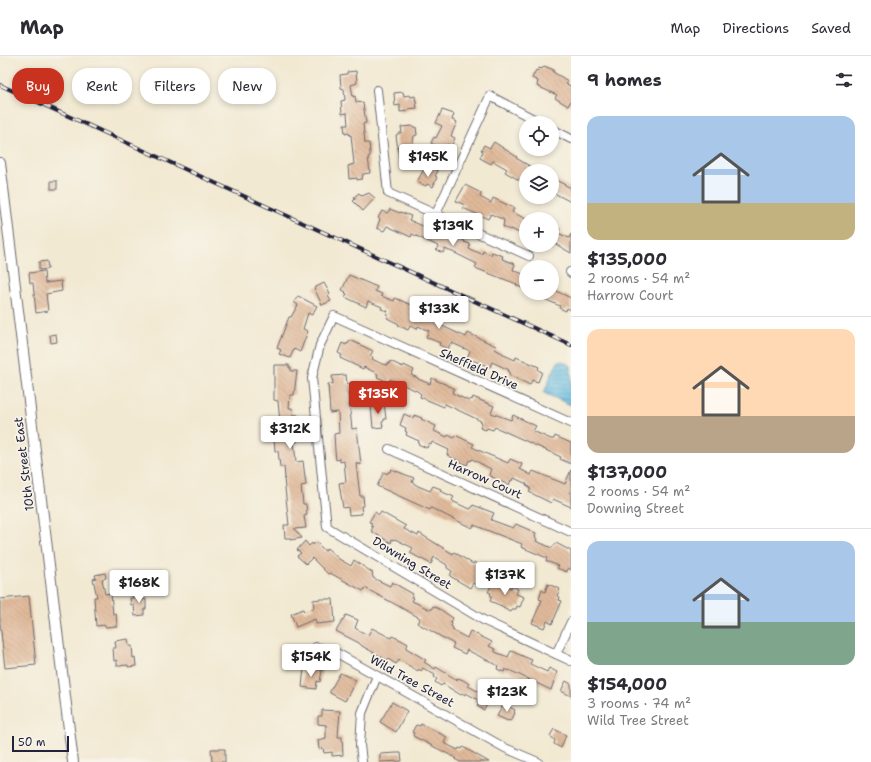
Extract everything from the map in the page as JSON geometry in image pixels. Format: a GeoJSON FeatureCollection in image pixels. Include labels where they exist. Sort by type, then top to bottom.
{"type":"FeatureCollection","features":[{"type":"Feature","properties":{"kind":"main road","name":"10th Street East"},"geometry":{"type":"LineString","coordinates":[[0,163],[73,762]]}},
{"type":"Feature","properties":{"kind":"street"},"geometry":{"type":"LineString","coordinates":[[377,90],[388,193],[530,256]]}},
{"type":"Feature","properties":{"kind":"street"},"geometry":{"type":"LineString","coordinates":[[436,214],[490,96],[528,116]]}},
{"type":"Feature","properties":{"kind":"street"},"geometry":{"type":"LineString","coordinates":[[559,133],[571,139]]}},
{"type":"Feature","properties":{"kind":"street","name":"Sheffield Drive"},"geometry":{"type":"LineString","coordinates":[[327,526],[312,378],[320,345],[334,316],[571,423]]}},
{"type":"Feature","properties":{"kind":"street","name":"Harrow Court"},"geometry":{"type":"LineString","coordinates":[[389,449],[571,532]]}},
{"type":"Feature","properties":{"kind":"street","name":"Downing Street"},"geometry":{"type":"LineString","coordinates":[[327,526],[485,621],[571,661]]}},
{"type":"Feature","properties":{"kind":"street"},"geometry":{"type":"LineString","coordinates":[[556,654],[571,622]]}},
{"type":"Feature","properties":{"kind":"street","name":"Wild Tree Street"},"geometry":{"type":"LineString","coordinates":[[316,647],[335,652],[505,748],[538,762]]}},
{"type":"Feature","properties":{"kind":"street"},"geometry":{"type":"LineString","coordinates":[[362,762],[360,745],[362,713],[377,676]]}},
{"type":"Feature","properties":{"kind":"water"},"geometry":{"type":"Polygon","coordinates":[[[562,361],[571,366],[571,405],[544,393],[558,362],[562,361]]]}},
{"type":"Feature","properties":{"kind":"building"},"geometry":{"type":"Polygon","coordinates":[[[544,66],[554,70],[553,72],[568,81],[566,84],[571,86],[571,101],[568,106],[555,98],[557,95],[537,86],[538,81],[532,78],[536,70],[538,71],[539,68],[542,69],[544,66]]]}},
{"type":"Feature","properties":{"kind":"building"},"geometry":{"type":"Polygon","coordinates":[[[356,71],[357,83],[351,85],[353,97],[355,96],[356,102],[363,103],[366,123],[363,124],[365,143],[369,143],[370,152],[370,156],[368,157],[370,173],[363,174],[362,179],[357,180],[357,178],[349,179],[348,166],[354,164],[351,135],[350,136],[349,133],[345,134],[344,125],[348,125],[347,113],[342,114],[341,101],[345,100],[344,89],[341,88],[340,75],[347,74],[347,72],[356,71]]]}},
{"type":"Feature","properties":{"kind":"building"},"geometry":{"type":"Polygon","coordinates":[[[403,92],[404,96],[415,96],[417,108],[400,112],[400,105],[395,106],[394,93],[403,92]]]}},
{"type":"Feature","properties":{"kind":"building"},"geometry":{"type":"Polygon","coordinates":[[[442,110],[454,114],[452,120],[457,122],[451,136],[455,138],[451,147],[447,144],[442,150],[431,143],[434,137],[436,138],[442,126],[436,123],[442,110]]]}},
{"type":"Feature","properties":{"kind":"building"},"geometry":{"type":"Polygon","coordinates":[[[401,127],[416,127],[417,135],[414,136],[413,142],[415,161],[404,164],[403,158],[399,158],[396,135],[402,132],[401,127]]]}},
{"type":"Feature","properties":{"kind":"building"},"geometry":{"type":"Polygon","coordinates":[[[494,142],[526,164],[519,164],[519,180],[505,172],[507,169],[493,161],[491,164],[480,158],[483,151],[481,150],[484,145],[490,148],[494,142]]]}},
{"type":"Feature","properties":{"kind":"building"},"geometry":{"type":"Polygon","coordinates":[[[431,168],[438,171],[435,176],[437,177],[433,187],[417,182],[424,169],[429,171],[431,168]]]}},
{"type":"Feature","properties":{"kind":"building"},"geometry":{"type":"Polygon","coordinates":[[[51,181],[57,181],[57,189],[51,189],[51,181]]]}},
{"type":"Feature","properties":{"kind":"building"},"geometry":{"type":"Polygon","coordinates":[[[559,182],[571,188],[571,202],[559,196],[559,182]]]}},
{"type":"Feature","properties":{"kind":"building"},"geometry":{"type":"Polygon","coordinates":[[[465,185],[481,193],[480,197],[491,203],[493,198],[514,208],[512,212],[519,216],[519,233],[503,227],[504,220],[491,214],[488,219],[463,208],[465,205],[456,201],[465,185]]]}},
{"type":"Feature","properties":{"kind":"building"},"geometry":{"type":"Polygon","coordinates":[[[359,193],[362,196],[369,193],[375,198],[363,211],[353,201],[356,198],[354,197],[359,193]]]}},
{"type":"Feature","properties":{"kind":"building"},"geometry":{"type":"Polygon","coordinates":[[[390,209],[411,216],[409,220],[425,227],[428,226],[429,223],[436,226],[435,231],[447,236],[454,236],[465,241],[464,242],[470,244],[469,249],[482,254],[483,251],[491,255],[492,252],[503,256],[502,259],[515,264],[513,270],[519,272],[519,286],[516,285],[517,284],[475,268],[477,264],[455,253],[445,249],[443,253],[436,250],[438,246],[412,234],[411,237],[387,226],[384,231],[377,228],[380,219],[378,218],[382,211],[388,213],[390,209]]]}},
{"type":"Feature","properties":{"kind":"building"},"geometry":{"type":"Polygon","coordinates":[[[559,233],[569,238],[571,234],[571,253],[559,246],[559,233]]]}},
{"type":"Feature","properties":{"kind":"building"},"geometry":{"type":"Polygon","coordinates":[[[47,261],[48,269],[39,270],[39,262],[47,261]]]}},
{"type":"Feature","properties":{"kind":"building"},"geometry":{"type":"Polygon","coordinates":[[[44,271],[45,283],[61,281],[62,291],[46,294],[48,311],[36,313],[33,283],[30,283],[29,273],[44,271]]]}},
{"type":"Feature","properties":{"kind":"building"},"geometry":{"type":"Polygon","coordinates":[[[349,275],[377,287],[375,291],[382,294],[381,296],[394,301],[395,298],[440,317],[438,322],[441,323],[440,325],[466,337],[468,333],[496,346],[495,349],[504,355],[515,360],[516,357],[539,367],[538,370],[542,372],[538,382],[532,380],[530,385],[509,375],[509,370],[492,362],[490,367],[467,358],[470,351],[452,343],[448,349],[439,345],[440,343],[426,337],[429,331],[418,326],[417,329],[410,326],[408,330],[398,325],[399,324],[387,318],[389,315],[386,314],[388,311],[381,309],[382,307],[368,301],[366,307],[345,297],[347,294],[342,290],[349,275]]]}},
{"type":"Feature","properties":{"kind":"building"},"geometry":{"type":"Polygon","coordinates":[[[324,283],[330,294],[328,296],[331,301],[322,305],[314,288],[324,283]]]}},
{"type":"Feature","properties":{"kind":"building"},"geometry":{"type":"Polygon","coordinates":[[[559,292],[571,298],[571,310],[567,308],[566,311],[559,308],[560,306],[547,300],[559,300],[559,292]]]}},
{"type":"Feature","properties":{"kind":"building"},"geometry":{"type":"Polygon","coordinates":[[[298,296],[317,306],[312,315],[308,313],[303,329],[308,331],[300,352],[294,349],[290,358],[279,354],[281,350],[277,348],[289,317],[291,317],[298,305],[294,302],[298,296]]]}},
{"type":"Feature","properties":{"kind":"building"},"geometry":{"type":"Polygon","coordinates":[[[56,334],[57,342],[51,343],[50,335],[56,334]]]}},
{"type":"Feature","properties":{"kind":"building"},"geometry":{"type":"Polygon","coordinates":[[[350,340],[373,351],[370,356],[373,357],[372,359],[382,364],[387,365],[390,361],[403,367],[404,365],[414,370],[411,375],[418,379],[430,384],[432,378],[454,388],[452,393],[469,401],[470,399],[472,400],[473,397],[494,406],[491,413],[511,420],[513,415],[536,426],[533,431],[551,439],[554,439],[555,436],[571,443],[571,464],[560,459],[561,457],[495,427],[493,430],[480,428],[482,423],[480,422],[481,421],[445,404],[444,407],[420,397],[421,394],[417,391],[390,379],[388,382],[377,377],[378,374],[364,367],[363,369],[340,358],[342,355],[338,353],[342,343],[346,345],[350,340]]]}},
{"type":"Feature","properties":{"kind":"building"},"geometry":{"type":"Polygon","coordinates":[[[274,365],[289,365],[291,371],[297,371],[294,395],[290,395],[289,408],[292,408],[293,415],[298,415],[300,439],[297,439],[297,442],[294,442],[296,462],[303,461],[306,485],[301,486],[303,504],[306,504],[307,515],[304,516],[306,528],[294,529],[302,538],[290,540],[290,538],[285,538],[284,525],[289,525],[284,466],[280,467],[278,451],[275,451],[274,439],[278,439],[277,434],[281,433],[278,401],[274,400],[274,365]]]}},
{"type":"Feature","properties":{"kind":"building"},"geometry":{"type":"Polygon","coordinates":[[[346,375],[347,384],[351,384],[351,392],[348,392],[352,429],[357,428],[361,465],[356,463],[360,496],[363,496],[364,506],[361,506],[362,514],[349,515],[348,507],[343,508],[339,483],[346,482],[344,461],[340,462],[340,459],[336,460],[335,451],[334,434],[339,433],[338,412],[330,413],[328,384],[333,384],[332,376],[346,375]]]}},
{"type":"Feature","properties":{"kind":"building"},"geometry":{"type":"Polygon","coordinates":[[[384,403],[386,419],[382,422],[383,427],[373,428],[371,405],[384,403]]]}},
{"type":"Feature","properties":{"kind":"building"},"geometry":{"type":"Polygon","coordinates":[[[404,414],[413,418],[414,415],[422,418],[421,419],[436,426],[434,431],[447,437],[448,435],[454,438],[455,435],[474,444],[472,447],[508,463],[510,459],[522,464],[520,469],[531,475],[533,471],[565,484],[571,470],[571,507],[553,499],[551,503],[529,492],[531,489],[529,489],[530,487],[526,485],[527,484],[514,478],[513,481],[511,480],[509,485],[500,481],[489,475],[491,469],[472,459],[471,461],[469,460],[467,465],[447,455],[449,450],[432,442],[431,444],[429,443],[427,448],[418,444],[419,441],[406,435],[406,428],[400,425],[404,414]]]}},
{"type":"Feature","properties":{"kind":"building"},"geometry":{"type":"Polygon","coordinates":[[[391,469],[414,478],[412,482],[430,491],[433,486],[441,489],[440,491],[454,497],[452,500],[454,502],[465,507],[471,509],[473,505],[494,513],[491,520],[513,528],[516,524],[536,533],[536,541],[552,548],[556,543],[571,551],[571,570],[568,568],[567,572],[557,568],[559,566],[546,561],[547,558],[521,547],[522,544],[474,525],[472,528],[431,508],[430,510],[377,486],[384,472],[387,474],[391,469]]]}},
{"type":"Feature","properties":{"kind":"building"},"geometry":{"type":"Polygon","coordinates":[[[375,512],[379,515],[381,512],[406,526],[404,529],[418,536],[419,533],[453,554],[454,552],[473,564],[474,562],[482,567],[479,572],[484,575],[478,586],[473,583],[470,588],[450,576],[452,571],[447,568],[447,565],[434,557],[431,564],[410,553],[413,548],[395,539],[392,539],[391,543],[371,531],[373,527],[371,526],[372,523],[369,522],[375,512]]]}},
{"type":"Feature","properties":{"kind":"building"},"geometry":{"type":"Polygon","coordinates":[[[305,541],[309,546],[316,542],[325,551],[327,548],[339,559],[351,566],[354,560],[373,573],[373,578],[390,586],[392,582],[413,594],[411,597],[414,598],[412,601],[431,610],[433,606],[441,610],[453,618],[450,622],[453,628],[452,630],[467,638],[470,631],[492,642],[489,646],[495,649],[495,652],[508,657],[511,651],[532,660],[530,664],[547,672],[549,668],[557,672],[551,690],[509,670],[505,669],[504,672],[497,669],[498,666],[495,664],[467,650],[465,654],[452,648],[454,644],[417,623],[420,618],[365,588],[363,591],[330,573],[328,574],[312,558],[306,564],[297,556],[301,553],[297,550],[305,541]]]}},
{"type":"Feature","properties":{"kind":"building"},"geometry":{"type":"Polygon","coordinates":[[[105,573],[106,578],[102,579],[105,594],[111,593],[113,614],[116,613],[117,626],[96,626],[94,597],[97,597],[93,579],[96,578],[95,575],[105,573]]]}},
{"type":"Feature","properties":{"kind":"building"},"geometry":{"type":"Polygon","coordinates":[[[494,580],[511,588],[512,586],[518,589],[516,594],[524,597],[520,607],[517,606],[516,609],[512,609],[511,612],[490,601],[492,596],[490,595],[491,593],[488,592],[494,580]]]}},
{"type":"Feature","properties":{"kind":"building"},"geometry":{"type":"Polygon","coordinates":[[[548,584],[560,589],[557,596],[560,597],[559,600],[562,601],[552,624],[547,621],[544,628],[532,623],[542,600],[539,599],[542,590],[545,592],[548,584]]]}},
{"type":"Feature","properties":{"kind":"building"},"geometry":{"type":"Polygon","coordinates":[[[141,593],[142,600],[146,599],[146,609],[144,609],[144,615],[135,616],[134,605],[131,605],[130,598],[133,598],[133,594],[141,593]]]}},
{"type":"Feature","properties":{"kind":"building"},"geometry":{"type":"Polygon","coordinates":[[[29,596],[36,665],[5,668],[0,623],[0,599],[29,596]]]}},
{"type":"Feature","properties":{"kind":"building"},"geometry":{"type":"Polygon","coordinates":[[[333,599],[335,622],[316,624],[315,619],[296,627],[291,614],[303,609],[304,612],[314,608],[313,600],[333,599]]]}},
{"type":"Feature","properties":{"kind":"building"},"geometry":{"type":"Polygon","coordinates":[[[346,615],[358,620],[355,628],[358,630],[368,635],[372,628],[391,638],[392,636],[401,640],[408,644],[406,648],[426,660],[424,662],[435,669],[436,667],[457,680],[458,678],[463,680],[469,684],[468,686],[491,698],[484,710],[477,706],[479,703],[477,702],[478,700],[466,693],[465,695],[462,693],[461,695],[443,684],[441,686],[435,682],[437,679],[434,677],[435,675],[423,668],[421,671],[419,669],[418,671],[399,660],[396,664],[336,631],[346,615]]]}},
{"type":"Feature","properties":{"kind":"building"},"geometry":{"type":"Polygon","coordinates":[[[128,639],[129,646],[132,646],[133,658],[135,657],[136,666],[117,666],[117,660],[114,661],[113,648],[116,648],[115,641],[128,639]]]}},
{"type":"Feature","properties":{"kind":"building"},"geometry":{"type":"Polygon","coordinates":[[[304,668],[322,670],[320,682],[317,681],[316,689],[302,687],[304,668]]]}},
{"type":"Feature","properties":{"kind":"building"},"geometry":{"type":"Polygon","coordinates":[[[340,673],[356,680],[345,701],[330,693],[340,673]]]}},
{"type":"Feature","properties":{"kind":"building"},"geometry":{"type":"Polygon","coordinates":[[[566,681],[571,684],[571,696],[561,691],[566,681]]]}},
{"type":"Feature","properties":{"kind":"building"},"geometry":{"type":"Polygon","coordinates":[[[392,702],[407,711],[396,732],[380,722],[392,702]]]}},
{"type":"Feature","properties":{"kind":"building"},"geometry":{"type":"Polygon","coordinates":[[[504,704],[515,710],[511,721],[497,716],[504,704]]]}},
{"type":"Feature","properties":{"kind":"building"},"geometry":{"type":"Polygon","coordinates":[[[322,710],[340,711],[338,737],[342,737],[343,755],[332,756],[332,752],[324,753],[323,748],[319,749],[318,740],[326,738],[326,725],[318,724],[318,716],[322,716],[322,710]]]}},
{"type":"Feature","properties":{"kind":"building"},"geometry":{"type":"Polygon","coordinates":[[[421,724],[447,737],[444,743],[458,750],[459,748],[462,749],[463,747],[489,762],[460,762],[455,759],[456,758],[413,736],[414,733],[412,732],[416,725],[420,726],[421,724]]]}},
{"type":"Feature","properties":{"kind":"building"},"geometry":{"type":"Polygon","coordinates":[[[554,729],[566,735],[561,748],[554,744],[555,740],[550,736],[554,729]]]}},
{"type":"Feature","properties":{"kind":"building"},"geometry":{"type":"Polygon","coordinates":[[[211,749],[225,749],[225,762],[212,762],[211,749]]]}},
{"type":"Feature","properties":{"kind":"building"},"geometry":{"type":"Polygon","coordinates":[[[401,753],[402,761],[380,762],[380,754],[401,753]]]}},
{"type":"Feature","properties":{"kind":"railway"},"geometry":{"type":"LineString","coordinates":[[0,85],[571,345]]}}]}
